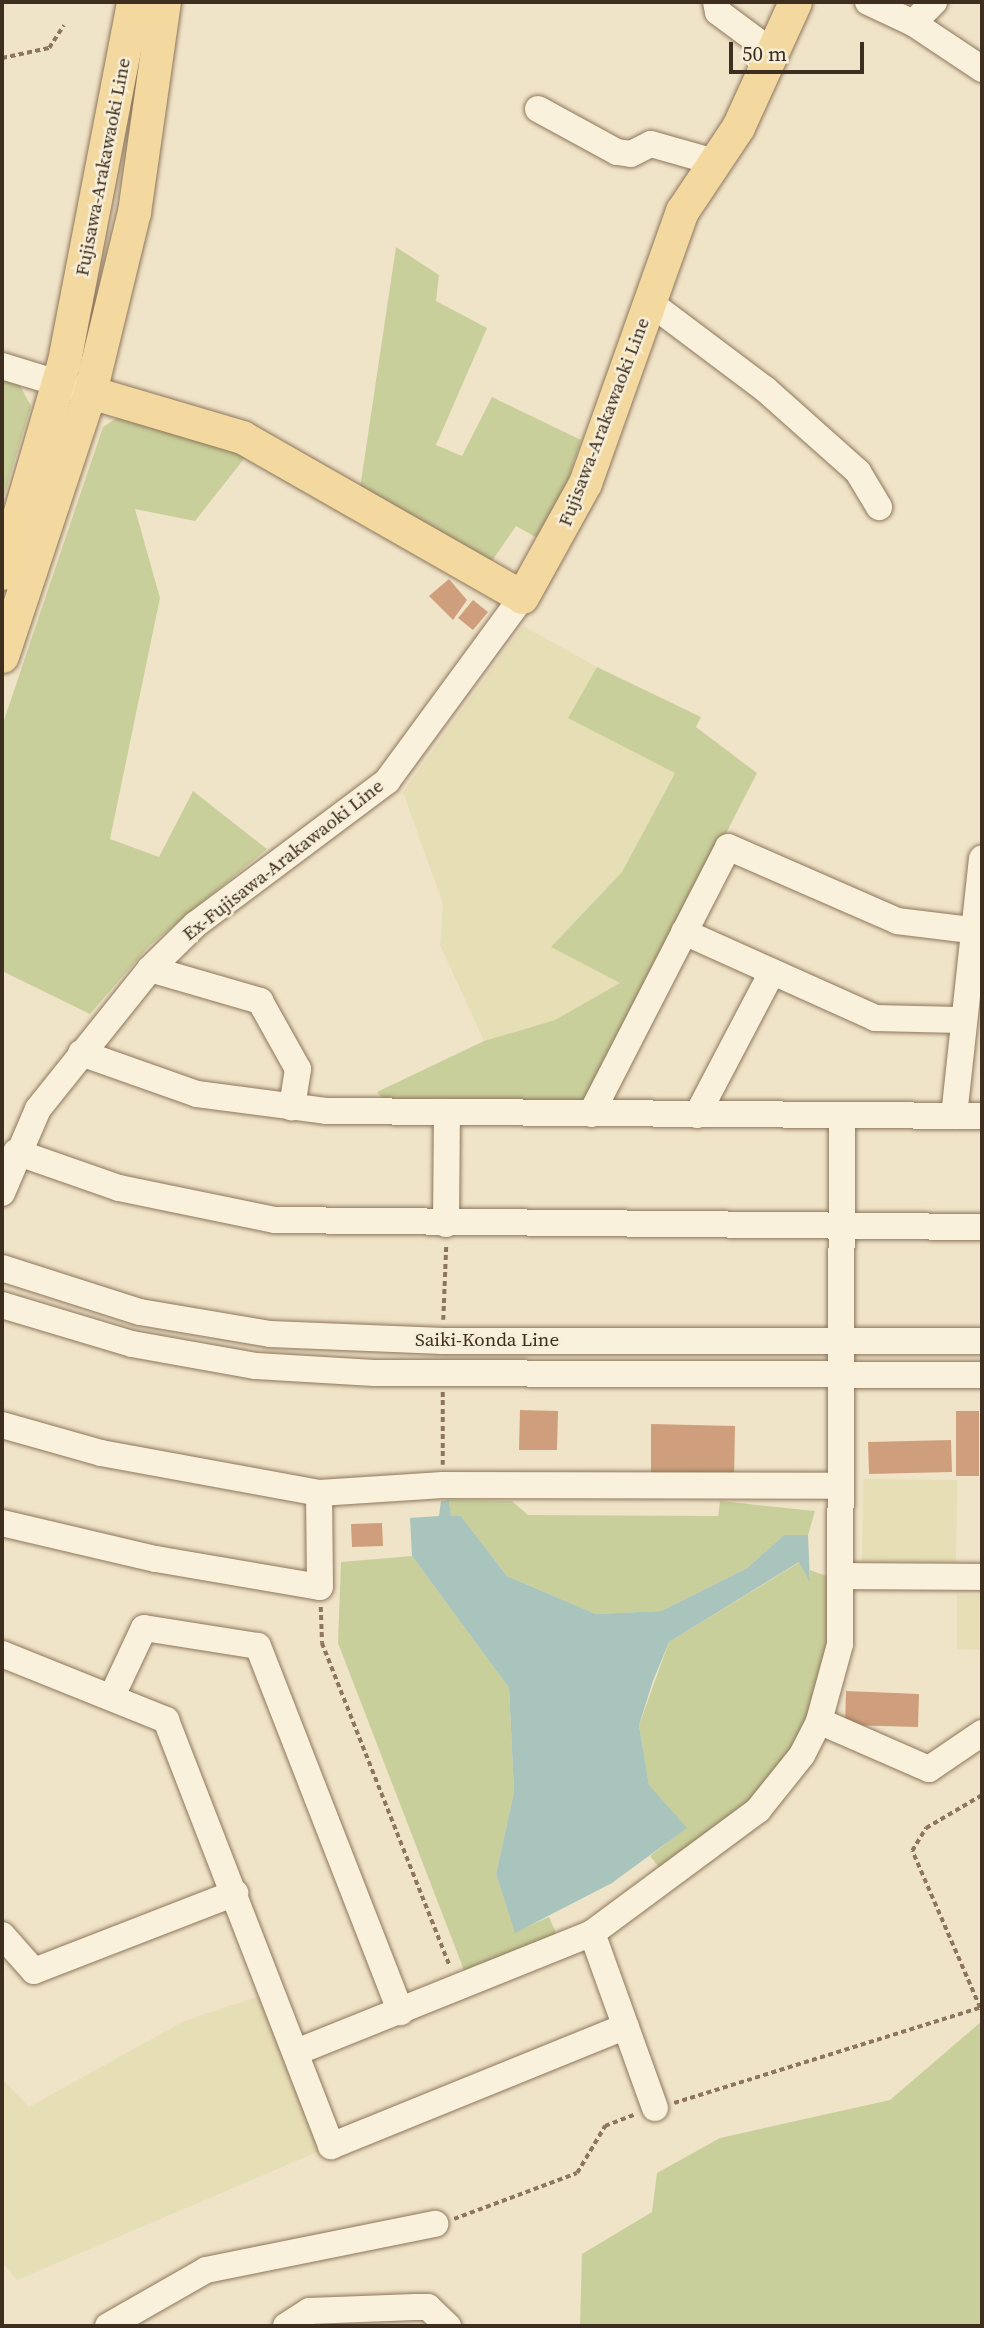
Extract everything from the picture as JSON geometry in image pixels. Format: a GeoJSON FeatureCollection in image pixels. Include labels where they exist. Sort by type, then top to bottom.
{"type":"FeatureCollection","features":[{"type":"Feature","properties":{"kind":"main road","name":"Fujisawa-Arakawaoki Line"},"geometry":{"type":"LineString","coordinates":[[2,656],[75,388],[98,209],[133,2]]}},
{"type":"Feature","properties":{"kind":"main road","name":"Fujisawa-Arakawaoki Line"},"geometry":{"type":"LineString","coordinates":[[2,573],[75,388],[134,212],[164,2]]}},
{"type":"Feature","properties":{"kind":"main road","name":"Fujisawa-Arakawaoki Line"},"geometry":{"type":"LineString","coordinates":[[522,597],[585,483],[682,211],[738,127],[795,2]]}},
{"type":"Feature","properties":{"kind":"main road"},"geometry":{"type":"LineString","coordinates":[[75,388],[242,437],[522,597]]}},
{"type":"Feature","properties":{"kind":"street"},"geometry":{"type":"LineString","coordinates":[[716,2],[718,12],[772,51]]}},
{"type":"Feature","properties":{"kind":"street"},"geometry":{"type":"LineString","coordinates":[[868,2],[913,23],[982,69]]}},
{"type":"Feature","properties":{"kind":"street"},"geometry":{"type":"LineString","coordinates":[[913,23],[934,2]]}},
{"type":"Feature","properties":{"kind":"street"},"geometry":{"type":"LineString","coordinates":[[538,109],[617,152],[631,154],[651,144],[714,162]]}},
{"type":"Feature","properties":{"kind":"street"},"geometry":{"type":"LineString","coordinates":[[649,302],[838,453],[858,472],[879,507]]}},
{"type":"Feature","properties":{"kind":"street"},"geometry":{"type":"LineString","coordinates":[[2,366],[75,388]]}},
{"type":"Feature","properties":{"kind":"street","name":"Ex-Fujisawa-Arakawaoki Line"},"geometry":{"type":"LineString","coordinates":[[2,1193],[16,1152],[80,1053],[150,969],[196,924],[343,820],[395,759],[522,597]]}},
{"type":"Feature","properties":{"kind":"street"},"geometry":{"type":"LineString","coordinates":[[591,1114],[728,846],[897,921],[970,930]]}},
{"type":"Feature","properties":{"kind":"street"},"geometry":{"type":"LineString","coordinates":[[954,1116],[960,1020],[970,930],[982,859]]}},
{"type":"Feature","properties":{"kind":"street"},"geometry":{"type":"LineString","coordinates":[[684,932],[875,1018],[960,1020]]}},
{"type":"Feature","properties":{"kind":"street"},"geometry":{"type":"LineString","coordinates":[[150,969],[260,1001],[298,1069],[292,1108]]}},
{"type":"Feature","properties":{"kind":"street"},"geometry":{"type":"LineString","coordinates":[[697,1115],[772,972]]}},
{"type":"Feature","properties":{"kind":"street"},"geometry":{"type":"LineString","coordinates":[[80,1053],[197,1094],[292,1108],[447,1113],[982,1116]]}},
{"type":"Feature","properties":{"kind":"street"},"geometry":{"type":"LineString","coordinates":[[446,1224],[447,1113]]}},
{"type":"Feature","properties":{"kind":"street"},"geometry":{"type":"LineString","coordinates":[[299,2051],[459,1990],[592,1933],[758,1810],[792,1770],[819,1721],[840,1644],[842,1117]]}},
{"type":"Feature","properties":{"kind":"street"},"geometry":{"type":"LineString","coordinates":[[16,1152],[120,1188],[216,1211],[275,1220],[446,1224],[982,1227]]}},
{"type":"Feature","properties":{"kind":"street","name":"Saiki-Konda Line"},"geometry":{"type":"LineString","coordinates":[[2,1268],[140,1312],[270,1334],[443,1341],[982,1341]]}},
{"type":"Feature","properties":{"kind":"street","name":"Saiki-Konda Line"},"geometry":{"type":"LineString","coordinates":[[2,1305],[132,1343],[256,1366],[374,1373],[982,1375]]}},
{"type":"Feature","properties":{"kind":"street"},"geometry":{"type":"LineString","coordinates":[[2,1425],[101,1453],[319,1493],[443,1485],[841,1486]]}},
{"type":"Feature","properties":{"kind":"street"},"geometry":{"type":"LineString","coordinates":[[2,1523],[156,1559],[320,1587],[319,1493]]}},
{"type":"Feature","properties":{"kind":"street"},"geometry":{"type":"LineString","coordinates":[[841,1576],[982,1577]]}},
{"type":"Feature","properties":{"kind":"street"},"geometry":{"type":"LineString","coordinates":[[112,1696],[144,1628],[258,1646],[401,2012]]}},
{"type":"Feature","properties":{"kind":"street"},"geometry":{"type":"LineString","coordinates":[[2,1654],[112,1696],[166,1720],[299,2051],[331,2146],[626,2026]]}},
{"type":"Feature","properties":{"kind":"street"},"geometry":{"type":"LineString","coordinates":[[819,1721],[929,1769],[982,1733]]}},
{"type":"Feature","properties":{"kind":"street"},"geometry":{"type":"LineString","coordinates":[[2,1935],[34,1971],[235,1893]]}},
{"type":"Feature","properties":{"kind":"street"},"geometry":{"type":"LineString","coordinates":[[592,1933],[656,2108]]}},
{"type":"Feature","properties":{"kind":"street"},"geometry":{"type":"LineString","coordinates":[[108,2326],[206,2270],[435,2224]]}},
{"type":"Feature","properties":{"kind":"street"},"geometry":{"type":"LineString","coordinates":[[286,2322],[365,2318],[428,2307],[448,2326]]}},
{"type":"Feature","properties":{"kind":"path"},"geometry":{"type":"LineString","coordinates":[[2,58],[49,48],[64,25]]}},
{"type":"Feature","properties":{"kind":"path"},"geometry":{"type":"LineString","coordinates":[[443,1322],[446,1224]]}},
{"type":"Feature","properties":{"kind":"path"},"geometry":{"type":"LineString","coordinates":[[443,1388],[443,1485]]}},
{"type":"Feature","properties":{"kind":"path"},"geometry":{"type":"LineString","coordinates":[[320,1587],[322,1643],[459,1990]]}},
{"type":"Feature","properties":{"kind":"path"},"geometry":{"type":"LineString","coordinates":[[435,2224],[486,2211],[577,2173],[605,2126],[981,2008],[912,1852],[926,1828],[982,1795]]}},
{"type":"Feature","properties":{"kind":"shaded area"},"geometry":{"type":"Polygon","coordinates":[[[523,626],[597,667],[568,718],[675,772],[622,872],[552,946],[620,983],[555,1020],[484,1041],[440,945],[443,904],[403,792],[523,626]]]}},
{"type":"Feature","properties":{"kind":"shaded area"},"geometry":{"type":"Polygon","coordinates":[[[863,1479],[957,1480],[956,1562],[862,1561],[863,1479]]]}},
{"type":"Feature","properties":{"kind":"shaded area"},"geometry":{"type":"Polygon","coordinates":[[[957,1595],[982,1595],[982,1650],[957,1649],[957,1595]]]}},
{"type":"Feature","properties":{"kind":"shaded area"},"geometry":{"type":"Polygon","coordinates":[[[265,1994],[322,2150],[17,2280],[2,2262],[2,2079],[29,2107],[184,2021],[265,1994]]]}},
{"type":"Feature","properties":{"kind":"green space"},"geometry":{"type":"Polygon","coordinates":[[[396,247],[439,275],[436,301],[487,328],[436,445],[462,456],[492,397],[581,440],[563,496],[539,539],[516,526],[492,561],[360,488],[396,247]]]}},
{"type":"Feature","properties":{"kind":"green space"},"geometry":{"type":"Polygon","coordinates":[[[2,378],[20,386],[31,406],[2,503],[2,378]]]}},
{"type":"Feature","properties":{"kind":"green space"},"geometry":{"type":"Polygon","coordinates":[[[126,412],[247,455],[195,521],[135,509],[160,598],[110,839],[159,857],[193,791],[267,849],[149,946],[90,1014],[2,971],[2,726],[103,427],[126,412]]]}},
{"type":"Feature","properties":{"kind":"green space"},"geometry":{"type":"Polygon","coordinates":[[[597,667],[701,717],[696,727],[757,773],[588,1102],[389,1105],[377,1092],[484,1041],[555,1020],[620,983],[551,947],[622,872],[675,773],[568,718],[597,667]]]}},
{"type":"Feature","properties":{"kind":"green space"},"geometry":{"type":"Polygon","coordinates":[[[449,1500],[512,1501],[528,1515],[718,1516],[720,1501],[815,1511],[808,1535],[784,1535],[747,1568],[661,1611],[596,1614],[507,1576],[461,1516],[451,1517],[449,1500]]]}},
{"type":"Feature","properties":{"kind":"green space"},"geometry":{"type":"Polygon","coordinates":[[[412,1556],[509,1688],[514,1792],[496,1874],[515,1932],[549,1917],[557,1935],[467,1978],[338,1643],[341,1562],[412,1556]]]}},
{"type":"Feature","properties":{"kind":"green space"},"geometry":{"type":"Polygon","coordinates":[[[800,1562],[810,1579],[810,1570],[829,1577],[833,1596],[821,1690],[798,1747],[761,1796],[662,1871],[650,1856],[686,1828],[649,1786],[639,1725],[669,1642],[800,1562]]]}},
{"type":"Feature","properties":{"kind":"green space"},"geometry":{"type":"Polygon","coordinates":[[[982,2021],[982,2326],[580,2326],[582,2254],[652,2212],[657,2173],[720,2138],[890,2100],[982,2021]]]}},
{"type":"Feature","properties":{"kind":"water"},"geometry":{"type":"Polygon","coordinates":[[[449,1500],[451,1516],[461,1516],[507,1576],[596,1614],[661,1611],[747,1568],[784,1535],[808,1535],[810,1582],[799,1562],[669,1642],[639,1725],[649,1785],[687,1828],[612,1883],[515,1933],[496,1874],[514,1792],[509,1688],[412,1556],[410,1518],[439,1516],[441,1501],[449,1500]]]}},
{"type":"Feature","properties":{"kind":"building"},"geometry":{"type":"Polygon","coordinates":[[[449,579],[467,600],[453,620],[429,596],[449,579]]]}},
{"type":"Feature","properties":{"kind":"building"},"geometry":{"type":"Polygon","coordinates":[[[473,600],[488,612],[473,630],[458,618],[473,600]]]}},
{"type":"Feature","properties":{"kind":"building"},"geometry":{"type":"Polygon","coordinates":[[[520,1410],[558,1411],[557,1450],[519,1450],[520,1410]]]}},
{"type":"Feature","properties":{"kind":"building"},"geometry":{"type":"Polygon","coordinates":[[[956,1411],[979,1411],[979,1476],[956,1476],[956,1411]]]}},
{"type":"Feature","properties":{"kind":"building"},"geometry":{"type":"Polygon","coordinates":[[[651,1424],[735,1426],[734,1480],[651,1478],[651,1424]]]}},
{"type":"Feature","properties":{"kind":"building"},"geometry":{"type":"Polygon","coordinates":[[[951,1440],[952,1472],[869,1474],[868,1442],[951,1440]]]}},
{"type":"Feature","properties":{"kind":"building"},"geometry":{"type":"Polygon","coordinates":[[[382,1523],[383,1546],[352,1547],[351,1524],[382,1523]]]}},
{"type":"Feature","properties":{"kind":"building"},"geometry":{"type":"Polygon","coordinates":[[[846,1691],[919,1694],[918,1727],[845,1725],[846,1691]]]}}]}
